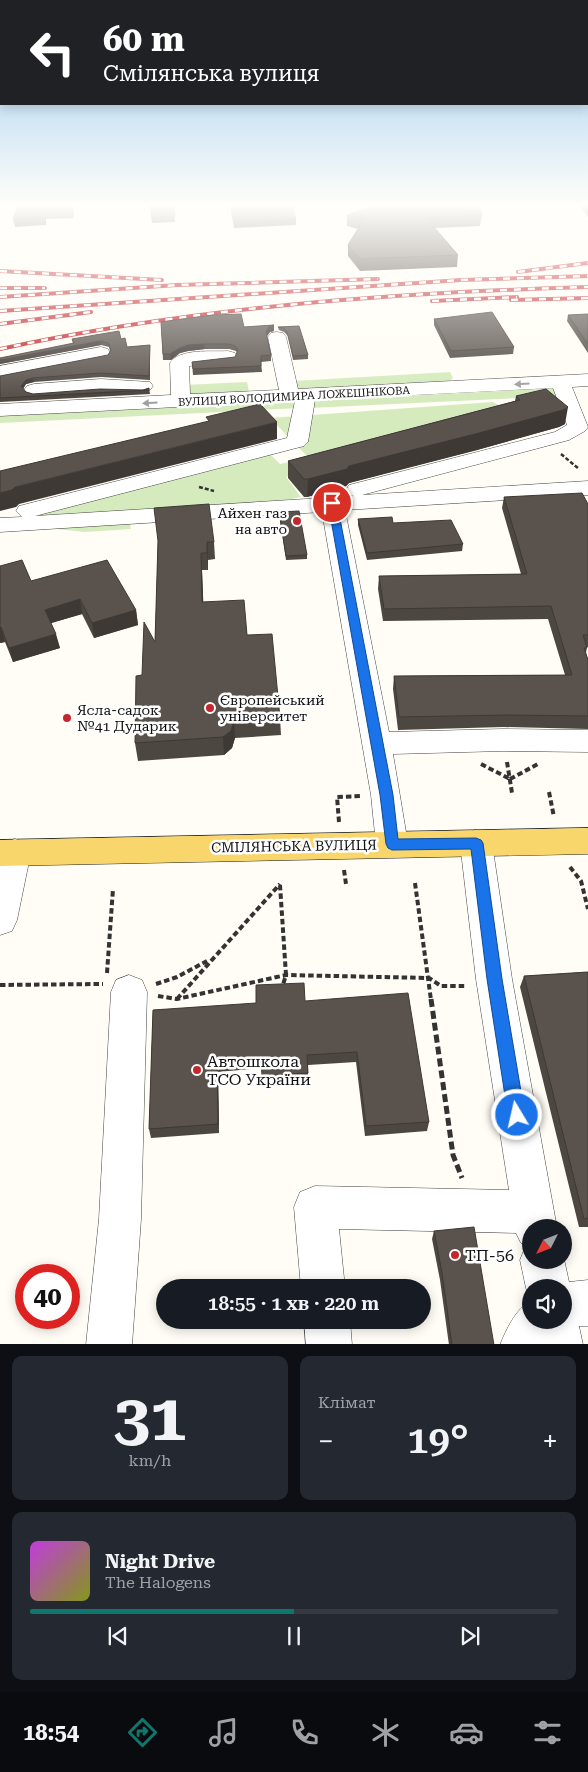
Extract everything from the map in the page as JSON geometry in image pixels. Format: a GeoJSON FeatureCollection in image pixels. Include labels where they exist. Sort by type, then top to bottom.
{"type":"FeatureCollection","features":[{"type":"Feature","properties":{"kind":"main road","name":"СМІЛЯНСЬКА ВУЛИЦЯ"},"geometry":{"type":"LineString","coordinates":[[7,852],[476,843],[576,851]]}},
{"type":"Feature","properties":{"kind":"street"},"geometry":{"type":"LineString","coordinates":[[0,518],[297,442],[298,395],[277,337]]}},
{"type":"Feature","properties":{"kind":"street"},"geometry":{"type":"LineString","coordinates":[[0,372],[101,349],[101,386]]}},
{"type":"Feature","properties":{"kind":"street"},"geometry":{"type":"LineString","coordinates":[[0,392],[101,386],[180,393],[178,364],[180,361],[228,357]]}},
{"type":"Feature","properties":{"kind":"street","name":"ВУЛИЦЯ ВОЛОДИМИРА ЛОЖЕШНІКОВА"},"geometry":{"type":"LineString","coordinates":[[0,410],[180,393],[298,395],[588,380]]}},
{"type":"Feature","properties":{"kind":"street"},"geometry":{"type":"LineString","coordinates":[[392,844],[377,743],[332,503],[337,496],[562,436],[578,427],[561,382]]}},
{"type":"Feature","properties":{"kind":"street"},"geometry":{"type":"LineString","coordinates":[[0,525],[332,503],[585,480]]}},
{"type":"Feature","properties":{"kind":"street"},"geometry":{"type":"LineString","coordinates":[[377,743],[503,740],[588,741]]}},
{"type":"Feature","properties":{"kind":"street"},"geometry":{"type":"LineString","coordinates":[[476,843],[494,979],[534,1219]]}},
{"type":"Feature","properties":{"kind":"street"},"geometry":{"type":"LineString","coordinates":[[0,920],[7,852]]}},
{"type":"Feature","properties":{"kind":"street"},"geometry":{"type":"LineString","coordinates":[[108,1343],[120,1219],[118,988]]}},
{"type":"Feature","properties":{"kind":"street"},"geometry":{"type":"LineString","coordinates":[[322,1279],[316,1207],[484,1211],[528,1219]]}},
{"type":"Feature","properties":{"kind":"street"},"geometry":{"type":"LineString","coordinates":[[572,1304],[588,1303]]}},
{"type":"Feature","properties":{"kind":"street"},"geometry":{"type":"LineString","coordinates":[[328,1329],[329,1344]]}},
{"type":"Feature","properties":{"kind":"street"},"geometry":{"type":"LineString","coordinates":[[523,1344],[534,1329]]}},
{"type":"Feature","properties":{"kind":"street"},"geometry":{"type":"LineString","coordinates":[[557,1329],[560,1344]]}},
{"type":"Feature","properties":{"kind":"path"},"geometry":{"type":"LineString","coordinates":[[562,436],[561,454],[585,480]]}},
{"type":"Feature","properties":{"kind":"path"},"geometry":{"type":"LineString","coordinates":[[510,779],[512,793]]}},
{"type":"Feature","properties":{"kind":"path"},"geometry":{"type":"LineString","coordinates":[[549,792],[555,820]]}},
{"type":"Feature","properties":{"kind":"path"},"geometry":{"type":"LineString","coordinates":[[337,797],[339,825]]}},
{"type":"Feature","properties":{"kind":"path"},"geometry":{"type":"LineString","coordinates":[[576,851],[588,909]]}},
{"type":"Feature","properties":{"kind":"path"},"geometry":{"type":"LineString","coordinates":[[344,869],[346,884]]}},
{"type":"Feature","properties":{"kind":"path"},"geometry":{"type":"LineString","coordinates":[[415,883],[453,1155],[468,1193],[484,1211]]}},
{"type":"Feature","properties":{"kind":"path"},"geometry":{"type":"LineString","coordinates":[[177,999],[280,884],[286,975],[280,995]]}},
{"type":"Feature","properties":{"kind":"path"},"geometry":{"type":"LineString","coordinates":[[113,889],[118,988]]}},
{"type":"Feature","properties":{"kind":"path"},"geometry":{"type":"LineString","coordinates":[[118,988],[177,977],[210,960]]}},
{"type":"Feature","properties":{"kind":"path"},"geometry":{"type":"LineString","coordinates":[[0,985],[118,988],[177,999],[286,975],[429,978],[441,986],[472,986],[494,979]]}},
{"type":"Feature","properties":{"kind":"green space"},"geometry":{"type":"Polygon","coordinates":[[[450,372],[453,378],[448,382],[302,389],[297,387],[294,381],[450,372]]]}},
{"type":"Feature","properties":{"kind":"green space"},"geometry":{"type":"Polygon","coordinates":[[[247,382],[249,392],[191,395],[184,385],[247,382]]]}},
{"type":"Feature","properties":{"kind":"green space"},"geometry":{"type":"Polygon","coordinates":[[[557,388],[561,396],[309,408],[317,401],[325,400],[557,388]]]}},
{"type":"Feature","properties":{"kind":"green space"},"geometry":{"type":"Polygon","coordinates":[[[290,402],[296,404],[299,408],[0,423],[0,416],[290,402]]]}},
{"type":"Feature","properties":{"kind":"green space"},"geometry":{"type":"Polygon","coordinates":[[[493,402],[511,412],[286,477],[301,497],[267,504],[128,515],[131,529],[85,532],[0,523],[270,454],[280,464],[309,458],[270,418],[493,402]]]}},
{"type":"Feature","properties":{"kind":"building"},"geometry":{"type":"Polygon","coordinates":[[[492,312],[514,347],[451,351],[434,319],[492,312]]]}},
{"type":"Feature","properties":{"kind":"building"},"geometry":{"type":"Polygon","coordinates":[[[241,314],[244,327],[274,325],[269,326],[266,332],[271,355],[261,356],[261,366],[193,369],[192,362],[235,357],[238,350],[235,346],[228,344],[188,345],[170,354],[163,354],[161,322],[213,315],[241,314]]]}},
{"type":"Feature","properties":{"kind":"building"},"geometry":{"type":"Polygon","coordinates":[[[588,314],[588,344],[568,315],[588,314]]]}},
{"type":"Feature","properties":{"kind":"building"},"geometry":{"type":"Polygon","coordinates":[[[299,326],[308,355],[293,356],[287,332],[284,328],[278,327],[299,326]]]}},
{"type":"Feature","properties":{"kind":"building"},"geometry":{"type":"Polygon","coordinates":[[[119,331],[121,339],[125,338],[127,347],[150,345],[149,376],[100,373],[33,378],[26,380],[21,386],[26,392],[33,394],[100,389],[143,390],[149,388],[149,390],[0,398],[0,376],[108,355],[111,350],[108,343],[100,341],[0,360],[0,358],[74,343],[72,339],[119,331]]]}},
{"type":"Feature","properties":{"kind":"building"},"geometry":{"type":"Polygon","coordinates":[[[546,389],[568,407],[479,433],[349,466],[347,469],[308,479],[304,479],[288,461],[520,400],[516,396],[546,389]]]}},
{"type":"Feature","properties":{"kind":"building"},"geometry":{"type":"Polygon","coordinates":[[[260,404],[277,422],[15,487],[12,490],[0,493],[0,471],[209,421],[206,417],[260,404]]]}},
{"type":"Feature","properties":{"kind":"building"},"geometry":{"type":"Polygon","coordinates":[[[582,493],[588,504],[588,635],[583,635],[587,648],[584,648],[588,660],[588,716],[399,717],[394,676],[572,675],[551,606],[384,609],[379,576],[527,574],[504,497],[582,493]]]}},
{"type":"Feature","properties":{"kind":"building"},"geometry":{"type":"Polygon","coordinates":[[[209,504],[214,542],[207,542],[207,553],[201,553],[202,602],[244,600],[247,635],[272,634],[280,718],[234,721],[231,731],[223,737],[135,743],[136,676],[142,675],[144,622],[155,642],[158,541],[154,508],[209,504]]]}},
{"type":"Feature","properties":{"kind":"building"},"geometry":{"type":"Polygon","coordinates":[[[299,511],[307,555],[286,556],[279,512],[299,511]]]}},
{"type":"Feature","properties":{"kind":"building"},"geometry":{"type":"Polygon","coordinates":[[[392,517],[393,523],[451,520],[463,544],[367,553],[358,519],[392,517]]]}},
{"type":"Feature","properties":{"kind":"building"},"geometry":{"type":"Polygon","coordinates":[[[22,560],[31,581],[107,560],[136,610],[92,623],[80,599],[45,610],[56,634],[9,648],[0,628],[0,566],[22,560]]]}},
{"type":"Feature","properties":{"kind":"building"},"geometry":{"type":"Polygon","coordinates":[[[588,972],[588,1218],[584,1219],[524,976],[588,972]]]}},
{"type":"Feature","properties":{"kind":"building","name":"Автошкола ТСО України"},"geometry":{"type":"Polygon","coordinates":[[[304,983],[305,1001],[408,993],[429,1122],[366,1126],[357,1052],[307,1055],[308,1073],[262,1076],[261,1058],[217,1062],[218,1124],[149,1129],[153,1010],[256,1003],[256,985],[304,983]]]}},
{"type":"Feature","properties":{"kind":"building"},"geometry":{"type":"Polygon","coordinates":[[[474,1227],[494,1344],[452,1344],[434,1231],[474,1227]]]}},
{"type":"Feature","properties":{"kind":"railway"},"geometry":{"type":"LineString","coordinates":[[518,272],[544,269]]}},
{"type":"Feature","properties":{"kind":"railway"},"geometry":{"type":"LineString","coordinates":[[0,271],[162,280]]}},
{"type":"Feature","properties":{"kind":"railway"},"geometry":{"type":"LineString","coordinates":[[0,311],[461,280],[588,276]]}},
{"type":"Feature","properties":{"kind":"railway"},"geometry":{"type":"LineString","coordinates":[[0,297],[177,285],[378,279]]}},
{"type":"Feature","properties":{"kind":"railway"},"geometry":{"type":"LineString","coordinates":[[0,349],[146,322],[292,304],[439,293],[588,287]]}},
{"type":"Feature","properties":{"kind":"railway"},"geometry":{"type":"LineString","coordinates":[[0,288],[45,288]]}},
{"type":"Feature","properties":{"kind":"railway"},"geometry":{"type":"LineString","coordinates":[[432,301],[517,297]]}},
{"type":"Feature","properties":{"kind":"railway"},"geometry":{"type":"LineString","coordinates":[[511,300],[588,298]]}},
{"type":"Feature","properties":{"kind":"railway"},"geometry":{"type":"LineString","coordinates":[[0,324],[91,312]]}},
{"type":"Feature","properties":{"kind":"place","name":"Айхен газ на авто"},"geometry":{"type":"Point","coordinates":[297,521]}},
{"type":"Feature","properties":{"kind":"place","name":"Європейський університет"},"geometry":{"type":"Point","coordinates":[210,708]}},
{"type":"Feature","properties":{"kind":"place","name":"Ясла-садок №41 Дударик"},"geometry":{"type":"Point","coordinates":[67,718]}},
{"type":"Feature","properties":{"kind":"place","name":"Автошкола ТСО України"},"geometry":{"type":"Point","coordinates":[197,1070]}},
{"type":"Feature","properties":{"kind":"place","name":"ТП-56"},"geometry":{"type":"Point","coordinates":[455,1255]}},
{"type":"Feature","properties":{"kind":"route"},"geometry":{"type":"LineString","coordinates":[[332,503],[386,795],[392,844],[476,843],[494,979],[517,1115]]}}]}
